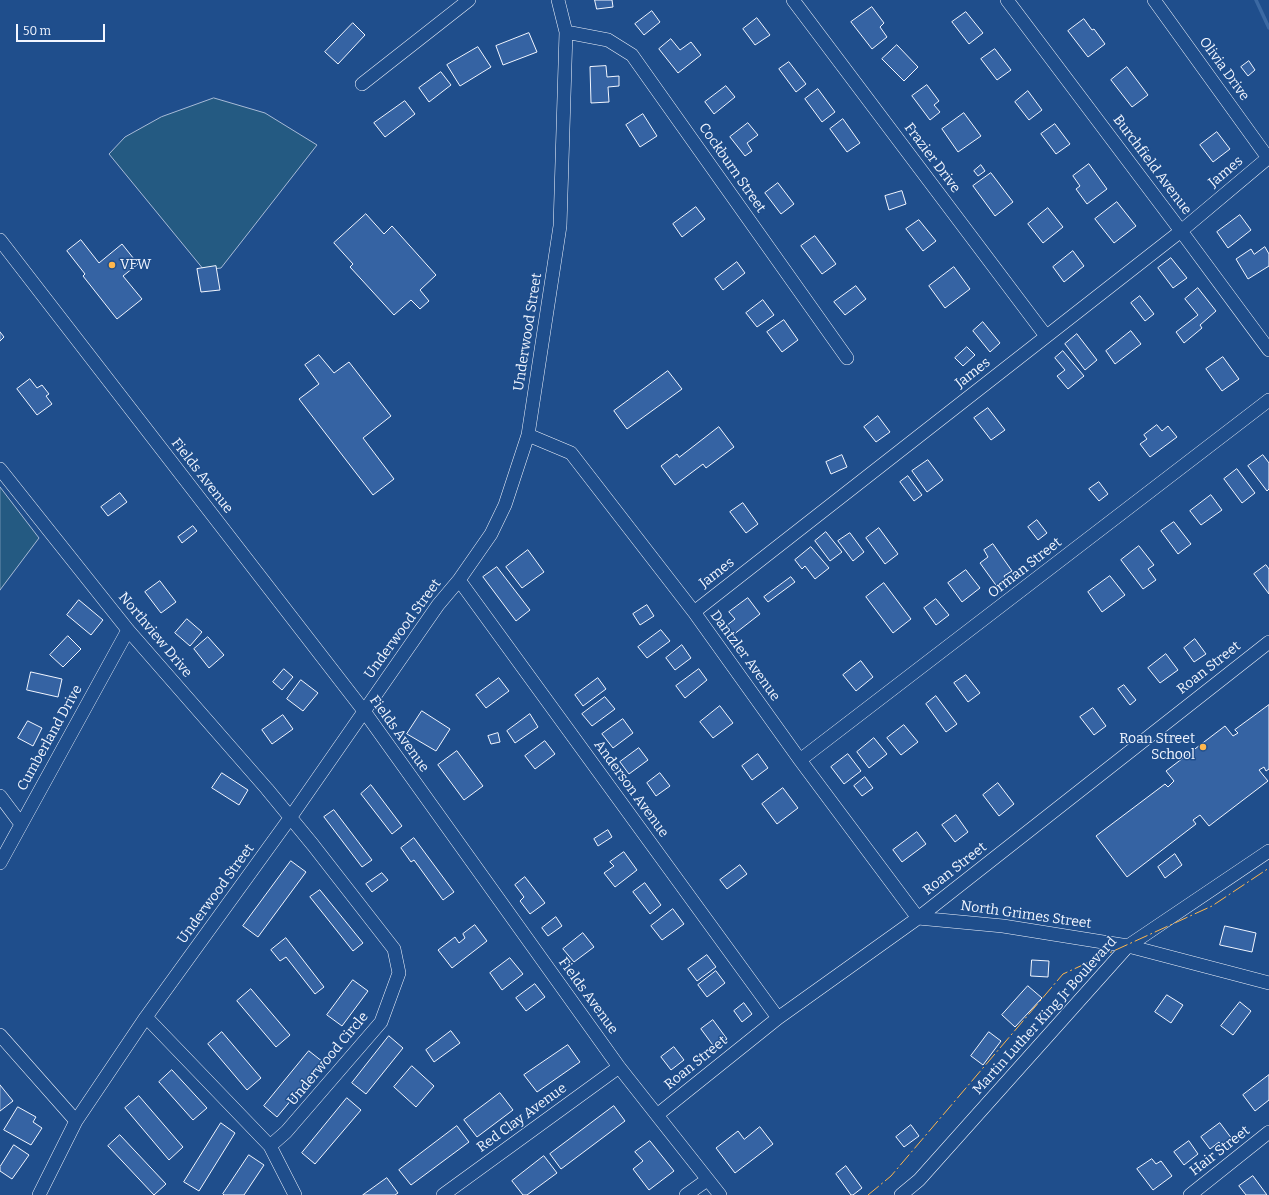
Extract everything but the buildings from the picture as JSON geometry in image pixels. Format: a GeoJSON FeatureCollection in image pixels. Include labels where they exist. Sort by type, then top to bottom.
{"type":"FeatureCollection","features":[{"type":"Feature","properties":{"kind":"street"},"geometry":{"type":"LineString","coordinates":[[362,84],[469,0]]}},
{"type":"Feature","properties":{"kind":"street","name":"Underwood Street"},"geometry":{"type":"LineString","coordinates":[[39,1195],[76,1121],[146,1017],[290,818],[438,605],[459,580],[491,534],[505,504],[528,436],[560,226],[566,32],[558,0]]}},
{"type":"Feature","properties":{"kind":"street","name":"Frazier Drive"},"geometry":{"type":"LineString","coordinates":[[793,0],[1046,336]]}},
{"type":"Feature","properties":{"kind":"street","name":"Burchfield Avenue"},"geometry":{"type":"LineString","coordinates":[[1007,0],[1269,350]]}},
{"type":"Feature","properties":{"kind":"street","name":"Olivia Drive"},"geometry":{"type":"LineString","coordinates":[[1154,0],[1268,157]]}},
{"type":"Feature","properties":{"kind":"street","name":"Cockburn Street"},"geometry":{"type":"LineString","coordinates":[[566,32],[608,40],[632,55],[847,358]]}},
{"type":"Feature","properties":{"kind":"street","name":"James"},"geometry":{"type":"LineString","coordinates":[[694,612],[1181,231],[1268,157]]}},
{"type":"Feature","properties":{"kind":"street","name":"Fields Avenue"},"geometry":{"type":"LineString","coordinates":[[0,240],[364,712],[619,1067],[656,1116],[720,1195]]}},
{"type":"Feature","properties":{"kind":"street","name":"Orman Street"},"geometry":{"type":"LineString","coordinates":[[800,760],[1269,400]]}},
{"type":"Feature","properties":{"kind":"street","name":"Dantzler Avenue"},"geometry":{"type":"LineString","coordinates":[[528,436],[571,454],[694,612],[800,760],[918,918]]}},
{"type":"Feature","properties":{"kind":"street","name":"Northview Drive"},"geometry":{"type":"LineString","coordinates":[[0,469],[128,630],[267,789],[290,818]]}},
{"type":"Feature","properties":{"kind":"street","name":"Anderson Avenue"},"geometry":{"type":"LineString","coordinates":[[459,580],[778,1018]]}},
{"type":"Feature","properties":{"kind":"street","name":"Cumberland Drive"},"geometry":{"type":"LineString","coordinates":[[0,863],[128,630]]}},
{"type":"Feature","properties":{"kind":"street","name":"Roan Street"},"geometry":{"type":"LineString","coordinates":[[656,1116],[778,1018],[918,918],[1269,642]]}},
{"type":"Feature","properties":{"kind":"street"},"geometry":{"type":"LineString","coordinates":[[0,796],[21,824]]}},
{"type":"Feature","properties":{"kind":"street","name":"Underwood Circle"},"geometry":{"type":"LineString","coordinates":[[270,1146],[286,1132],[381,1022],[399,973],[394,949],[313,845],[290,818]]}},
{"type":"Feature","properties":{"kind":"street","name":"Martin Luther King Jr Boulevard"},"geometry":{"type":"LineString","coordinates":[[901,1195],[918,1180],[1128,946],[1269,851]]}},
{"type":"Feature","properties":{"kind":"street","name":"North Grimes Street"},"geometry":{"type":"LineString","coordinates":[[918,918],[1003,926],[1128,946],[1269,983]]}},
{"type":"Feature","properties":{"kind":"street"},"geometry":{"type":"LineString","coordinates":[[146,1017],[270,1146],[296,1195]]}},
{"type":"Feature","properties":{"kind":"street"},"geometry":{"type":"LineString","coordinates":[[0,1035],[76,1121]]}},
{"type":"Feature","properties":{"kind":"street","name":"Red Clay Avenue"},"geometry":{"type":"LineString","coordinates":[[444,1195],[619,1067]]}},
{"type":"Feature","properties":{"kind":"street","name":"Hair Street"},"geometry":{"type":"LineString","coordinates":[[1190,1195],[1269,1132]]}},
{"type":"Feature","properties":{"kind":"street"},"geometry":{"type":"LineString","coordinates":[[686,1195],[707,1180]]}},
{"type":"Feature","properties":{"kind":"shaded area"},"geometry":{"type":"Polygon","coordinates":[[[214,98],[265,113],[317,145],[221,268],[204,270],[109,154],[125,137],[161,117],[214,98]]]}},
{"type":"Feature","properties":{"kind":"shaded area"},"geometry":{"type":"Polygon","coordinates":[[[0,487],[39,538],[0,590],[0,487]]]}},
{"type":"Feature","properties":{"kind":"waterway"},"geometry":{"type":"LineString","coordinates":[[1256,0],[1269,28]]}},
{"type":"Feature","properties":{"kind":"power"},"geometry":{"type":"LineString","coordinates":[[868,1195],[891,1176],[1063,974],[1212,906],[1269,868]]}},
{"type":"Feature","properties":{"kind":"place","name":"VFW"},"geometry":{"type":"Point","coordinates":[112,265]}},
{"type":"Feature","properties":{"kind":"place","name":"Roan Street School"},"geometry":{"type":"Point","coordinates":[1203,747]}}]}
